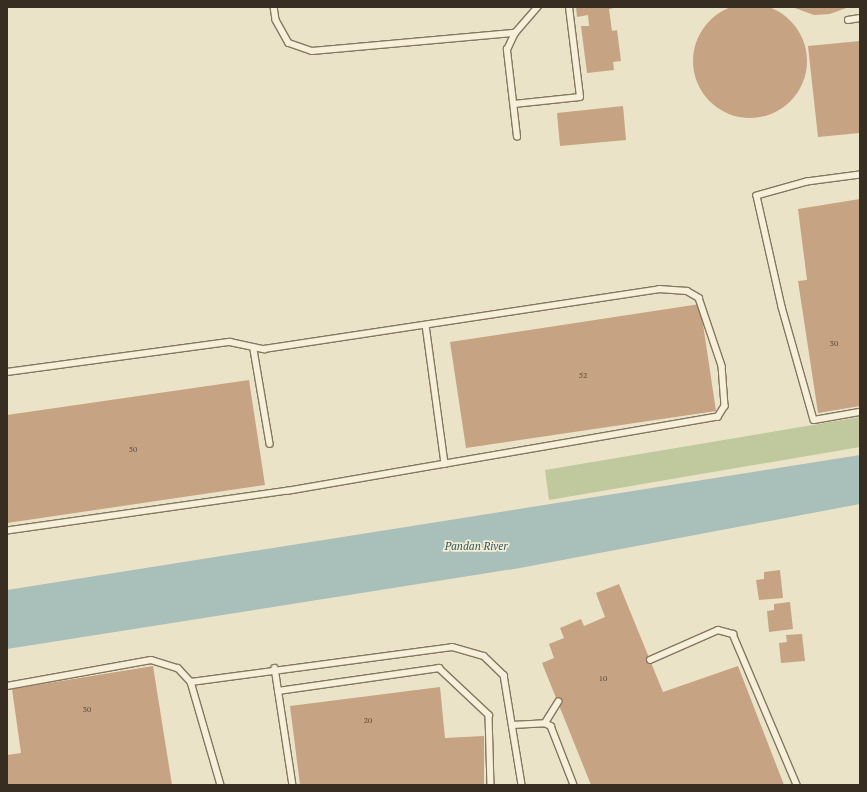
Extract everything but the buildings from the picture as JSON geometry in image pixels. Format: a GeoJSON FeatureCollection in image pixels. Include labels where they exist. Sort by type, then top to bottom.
{"type":"FeatureCollection","features":[{"type":"Feature","properties":{"kind":"lane"},"geometry":{"type":"LineString","coordinates":[[274,7],[276,20],[289,43],[312,51],[515,33]]}},
{"type":"Feature","properties":{"kind":"lane"},"geometry":{"type":"LineString","coordinates":[[517,137],[507,50],[515,33],[538,7]]}},
{"type":"Feature","properties":{"kind":"lane"},"geometry":{"type":"LineString","coordinates":[[514,104],[580,97],[569,7]]}},
{"type":"Feature","properties":{"kind":"lane"},"geometry":{"type":"LineString","coordinates":[[848,20],[860,18]]}},
{"type":"Feature","properties":{"kind":"lane"},"geometry":{"type":"LineString","coordinates":[[860,175],[807,182],[757,196],[782,307],[814,420],[860,412]]}},
{"type":"Feature","properties":{"kind":"lane"},"geometry":{"type":"LineString","coordinates":[[7,372],[230,342],[254,350],[658,289],[687,291],[699,298],[722,366],[725,406],[718,417],[250,497],[7,531]]}},
{"type":"Feature","properties":{"kind":"lane"},"geometry":{"type":"LineString","coordinates":[[426,325],[445,464]]}},
{"type":"Feature","properties":{"kind":"lane"},"geometry":{"type":"LineString","coordinates":[[254,350],[270,444]]}},
{"type":"Feature","properties":{"kind":"lane"},"geometry":{"type":"LineString","coordinates":[[650,660],[718,630],[733,634],[797,785]]}},
{"type":"Feature","properties":{"kind":"lane"},"geometry":{"type":"LineString","coordinates":[[191,682],[275,668],[452,647],[484,656],[504,675],[522,785]]}},
{"type":"Feature","properties":{"kind":"lane"},"geometry":{"type":"LineString","coordinates":[[7,686],[151,660],[178,668],[191,682],[221,785]]}},
{"type":"Feature","properties":{"kind":"lane"},"geometry":{"type":"LineString","coordinates":[[275,668],[293,785]]}},
{"type":"Feature","properties":{"kind":"lane"},"geometry":{"type":"LineString","coordinates":[[278,691],[439,668],[489,715],[492,785]]}},
{"type":"Feature","properties":{"kind":"lane"},"geometry":{"type":"LineString","coordinates":[[545,723],[558,702]]}},
{"type":"Feature","properties":{"kind":"lane"},"geometry":{"type":"LineString","coordinates":[[512,725],[545,723],[556,733],[574,785]]}},
{"type":"Feature","properties":{"kind":"green space"},"geometry":{"type":"Polygon","coordinates":[[[860,417],[860,447],[549,500],[545,470],[860,417]]]}},
{"type":"Feature","properties":{"kind":"water","name":"Pandan River"},"geometry":{"type":"Polygon","coordinates":[[[860,455],[860,504],[520,568],[7,649],[7,590],[860,455]]]}}]}
